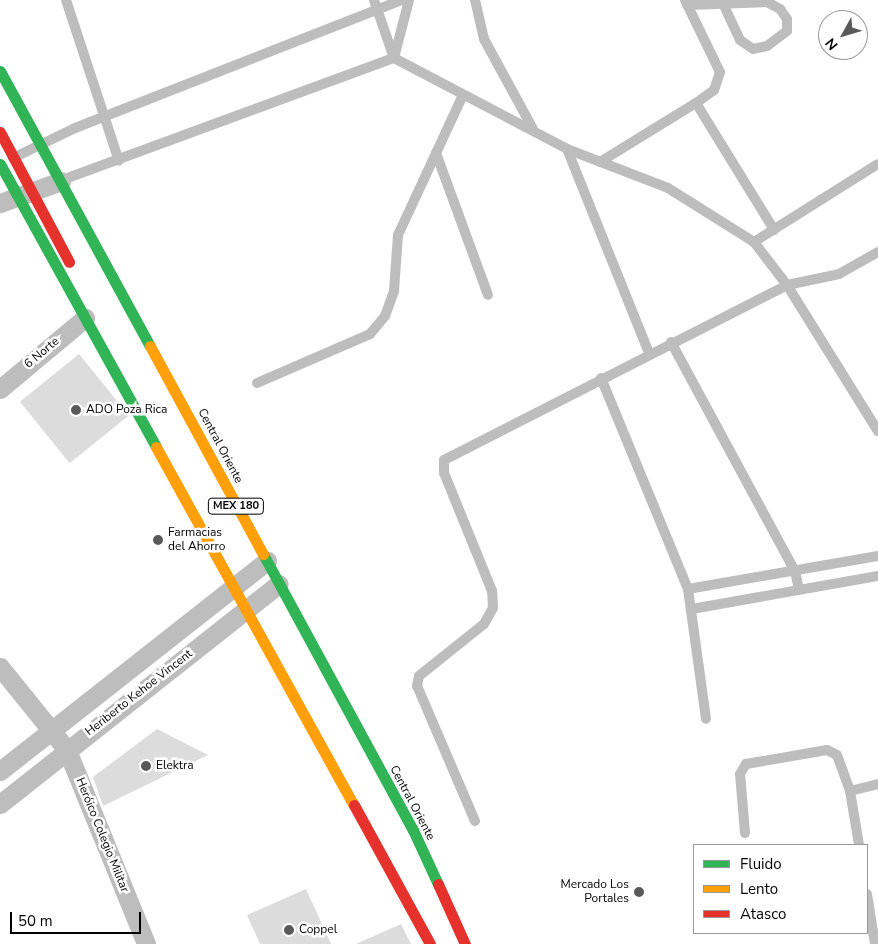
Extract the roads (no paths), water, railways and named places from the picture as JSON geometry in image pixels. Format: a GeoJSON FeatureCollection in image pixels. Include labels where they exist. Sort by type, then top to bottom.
{"type":"FeatureCollection","features":[{"type":"Feature","properties":{"kind":"main road","name":"Central Oriente"},"geometry":{"type":"LineString","coordinates":[[0,71],[413,830],[465,944]]}},
{"type":"Feature","properties":{"kind":"main road"},"geometry":{"type":"LineString","coordinates":[[0,95],[444,905],[470,944]]}},
{"type":"Feature","properties":{"kind":"main road"},"geometry":{"type":"LineString","coordinates":[[0,132],[442,944]]}},
{"type":"Feature","properties":{"kind":"main road","name":"MEX 180"},"geometry":{"type":"LineString","coordinates":[[0,164],[8,199],[85,318],[235,586],[430,944]]}},
{"type":"Feature","properties":{"kind":"street"},"geometry":{"type":"LineString","coordinates":[[8,199],[61,180]]}},
{"type":"Feature","properties":{"kind":"street","name":"6 Norte"},"geometry":{"type":"LineString","coordinates":[[0,389],[85,318]]}},
{"type":"Feature","properties":{"kind":"street","name":"Heriberto Kehoe Vincent"},"geometry":{"type":"LineString","coordinates":[[0,772],[267,561]]}},
{"type":"Feature","properties":{"kind":"street","name":"Heriberto Kehoe Vincent"},"geometry":{"type":"LineString","coordinates":[[0,804],[279,584]]}},
{"type":"Feature","properties":{"kind":"street","name":"Heróico Colegio Militar"},"geometry":{"type":"LineString","coordinates":[[0,667],[67,750],[146,944]]}},
{"type":"Feature","properties":{"kind":"lane"},"geometry":{"type":"LineString","coordinates":[[66,0],[119,161]]}},
{"type":"Feature","properties":{"kind":"lane"},"geometry":{"type":"LineString","coordinates":[[374,0],[394,58],[462,97],[533,129],[567,149],[668,188],[754,242],[787,285],[878,430]]}},
{"type":"Feature","properties":{"kind":"lane"},"geometry":{"type":"LineString","coordinates":[[0,164],[104,118],[401,0]]}},
{"type":"Feature","properties":{"kind":"lane"},"geometry":{"type":"LineString","coordinates":[[394,58],[409,0]]}},
{"type":"Feature","properties":{"kind":"lane"},"geometry":{"type":"LineString","coordinates":[[475,0],[484,39],[533,129]]}},
{"type":"Feature","properties":{"kind":"lane"},"geometry":{"type":"LineString","coordinates":[[600,162],[714,90],[720,72],[686,2],[723,4],[767,2],[780,9],[787,19],[787,31],[768,46],[753,49],[740,40],[723,4]]}},
{"type":"Feature","properties":{"kind":"lane"},"geometry":{"type":"LineString","coordinates":[[61,180],[119,161],[394,58]]}},
{"type":"Feature","properties":{"kind":"lane"},"geometry":{"type":"LineString","coordinates":[[257,382],[370,334],[385,316],[394,291],[398,235],[462,97]]}},
{"type":"Feature","properties":{"kind":"lane"},"geometry":{"type":"LineString","coordinates":[[696,103],[774,230]]}},
{"type":"Feature","properties":{"kind":"lane"},"geometry":{"type":"LineString","coordinates":[[567,149],[649,353]]}},
{"type":"Feature","properties":{"kind":"lane"},"geometry":{"type":"LineString","coordinates":[[436,153],[488,296]]}},
{"type":"Feature","properties":{"kind":"lane"},"geometry":{"type":"LineString","coordinates":[[754,242],[878,164]]}},
{"type":"Feature","properties":{"kind":"lane"},"geometry":{"type":"LineString","coordinates":[[474,821],[417,686],[419,676],[484,624],[493,608],[492,592],[444,473],[444,460],[649,353],[787,285],[839,274],[878,252]]}},
{"type":"Feature","properties":{"kind":"lane"},"geometry":{"type":"LineString","coordinates":[[671,342],[795,570],[799,590]]}},
{"type":"Feature","properties":{"kind":"lane"},"geometry":{"type":"LineString","coordinates":[[601,378],[688,589],[706,719]]}},
{"type":"Feature","properties":{"kind":"lane"},"geometry":{"type":"LineString","coordinates":[[688,589],[878,556]]}},
{"type":"Feature","properties":{"kind":"lane"},"geometry":{"type":"LineString","coordinates":[[692,609],[878,576]]}},
{"type":"Feature","properties":{"kind":"lane"},"geometry":{"type":"LineString","coordinates":[[744,833],[740,774],[746,764],[757,760],[827,750],[837,755],[850,791],[859,844]]}},
{"type":"Feature","properties":{"kind":"lane"},"geometry":{"type":"LineString","coordinates":[[850,791],[878,784]]}},
{"type":"Feature","properties":{"kind":"lane"},"geometry":{"type":"LineString","coordinates":[[868,900],[875,944]]}},
{"type":"Feature","properties":{"kind":"place","name":"ADO Poza Rica"},"geometry":{"type":"Point","coordinates":[76,410]}},
{"type":"Feature","properties":{"kind":"place","name":"Farmacias del Ahorro"},"geometry":{"type":"Point","coordinates":[158,540]}},
{"type":"Feature","properties":{"kind":"place","name":"Elektra"},"geometry":{"type":"Point","coordinates":[146,766]}},
{"type":"Feature","properties":{"kind":"place","name":"Mercado Los Portales"},"geometry":{"type":"Point","coordinates":[639,892]}},
{"type":"Feature","properties":{"kind":"place","name":"Coppel"},"geometry":{"type":"Point","coordinates":[289,930]}}]}
